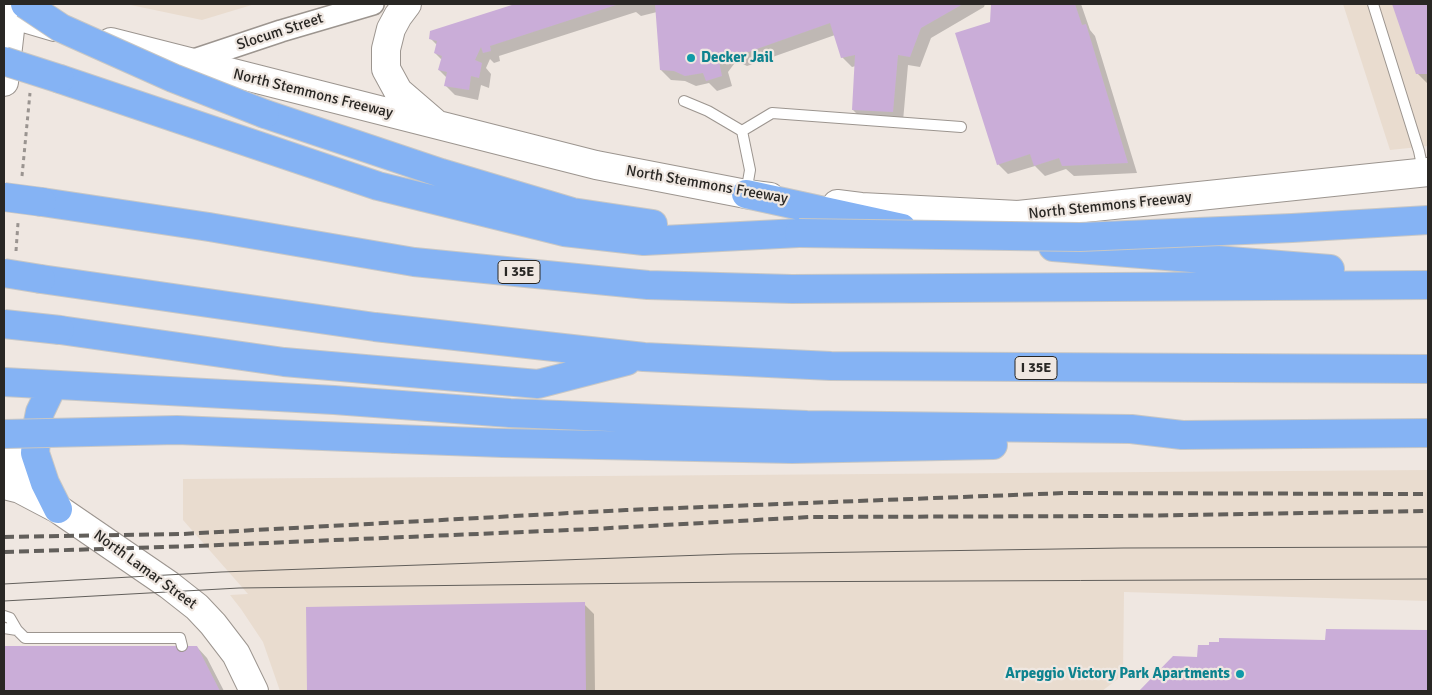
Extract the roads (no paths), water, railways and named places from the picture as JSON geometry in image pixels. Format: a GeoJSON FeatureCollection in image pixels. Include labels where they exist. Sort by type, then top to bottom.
{"type":"FeatureCollection","features":[{"type":"Feature","properties":{"kind":"highway"},"geometry":{"type":"LineString","coordinates":[[13,8],[173,78],[264,114],[441,173],[572,212],[658,225],[799,233],[1080,237],[1428,220]]}},
{"type":"Feature","properties":{"kind":"highway"},"geometry":{"type":"LineString","coordinates":[[4,61],[378,186],[564,232],[644,241],[799,233]]}},
{"type":"Feature","properties":{"kind":"highway"},"geometry":{"type":"LineString","coordinates":[[746,194],[953,239],[1428,277]]}},
{"type":"Feature","properties":{"kind":"highway","name":"I 35E"},"geometry":{"type":"LineString","coordinates":[[4,197],[209,227],[414,262],[648,285],[812,289],[1428,284]]}},
{"type":"Feature","properties":{"kind":"highway","name":"I 35E"},"geometry":{"type":"LineString","coordinates":[[4,273],[375,327],[644,356],[831,366],[1428,369]]}},
{"type":"Feature","properties":{"kind":"highway"},"geometry":{"type":"LineString","coordinates":[[4,324],[60,330],[284,362],[538,384],[644,356]]}},
{"type":"Feature","properties":{"kind":"highway"},"geometry":{"type":"LineString","coordinates":[[4,382],[334,400],[510,413],[807,425],[1131,430],[1182,435],[1428,433]]}},
{"type":"Feature","properties":{"kind":"highway"},"geometry":{"type":"LineString","coordinates":[[53,384],[40,412],[37,427],[36,453],[46,483],[58,509]]}},
{"type":"Feature","properties":{"kind":"highway"},"geometry":{"type":"LineString","coordinates":[[4,434],[177,430],[503,443],[792,449],[1132,443],[1182,435]]}},
{"type":"Feature","properties":{"kind":"main road"},"geometry":{"type":"LineString","coordinates":[[407,4],[391,29],[386,49],[386,69],[398,91],[436,125]]}},
{"type":"Feature","properties":{"kind":"main road","name":"North Stemmons Freeway"},"geometry":{"type":"LineString","coordinates":[[13,8],[188,62],[596,166],[746,194],[860,207],[1018,215],[1426,173]]}},
{"type":"Feature","properties":{"kind":"main road"},"geometry":{"type":"LineString","coordinates":[[4,82],[13,8]]}},
{"type":"Feature","properties":{"kind":"main road"},"geometry":{"type":"LineString","coordinates":[[4,440],[15,465],[58,509]]}},
{"type":"Feature","properties":{"kind":"main road"},"geometry":{"type":"LineString","coordinates":[[4,485],[20,489],[58,509]]}},
{"type":"Feature","properties":{"kind":"main road","name":"North Lamar Street"},"geometry":{"type":"LineString","coordinates":[[58,509],[169,585],[197,607],[236,654],[254,691]]}},
{"type":"Feature","properties":{"kind":"street","name":"Slocum Street"},"geometry":{"type":"LineString","coordinates":[[188,62],[281,31],[373,4]]}},
{"type":"Feature","properties":{"kind":"lane"},"geometry":{"type":"LineString","coordinates":[[1373,4],[1426,173]]}},
{"type":"Feature","properties":{"kind":"lane"},"geometry":{"type":"LineString","coordinates":[[684,102],[708,111],[742,131],[750,170],[746,194]]}},
{"type":"Feature","properties":{"kind":"lane"},"geometry":{"type":"LineString","coordinates":[[742,131],[772,113],[961,127]]}},
{"type":"Feature","properties":{"kind":"lane"},"geometry":{"type":"LineString","coordinates":[[4,616],[10,618],[17,630],[25,638],[180,638],[182,646]]}},
{"type":"Feature","properties":{"kind":"lane"},"geometry":{"type":"LineString","coordinates":[[4,628],[17,630]]}},
{"type":"Feature","properties":{"kind":"tram line"},"geometry":{"type":"LineString","coordinates":[[4,584],[221,572],[732,554],[1123,548],[1428,547]]}},
{"type":"Feature","properties":{"kind":"tram line"},"geometry":{"type":"LineString","coordinates":[[4,601],[239,588],[733,582],[1428,579]]}},
{"type":"Feature","properties":{"kind":"railway"},"geometry":{"type":"LineString","coordinates":[[4,537],[182,534],[626,510],[1065,493],[1428,494]]}},
{"type":"Feature","properties":{"kind":"railway"},"geometry":{"type":"LineString","coordinates":[[4,552],[593,529],[810,517],[1120,516],[1428,511]]}},
{"type":"Feature","properties":{"kind":"place","name":"Decker Jail"},"geometry":{"type":"Point","coordinates":[691,58]}},
{"type":"Feature","properties":{"kind":"place","name":"Arpeggio Victory Park Apartments"},"geometry":{"type":"Point","coordinates":[1240,674]}}]}
